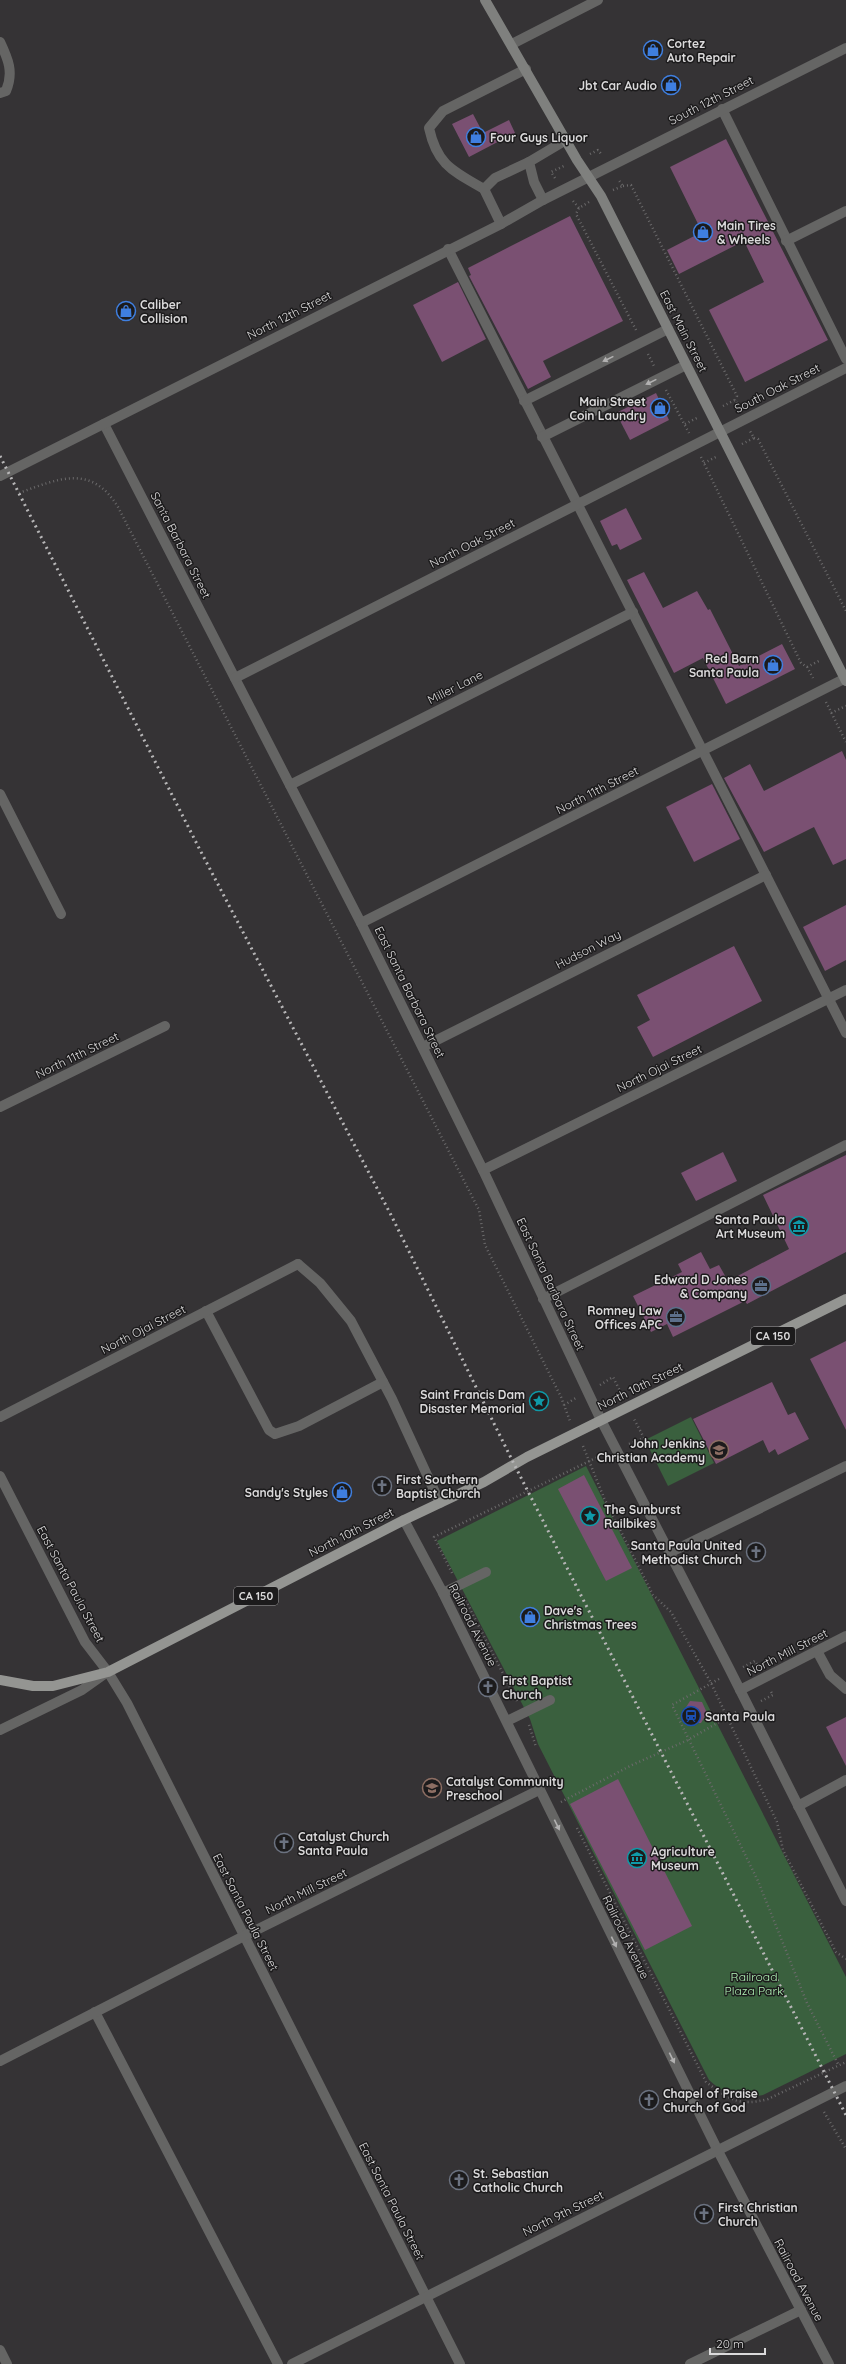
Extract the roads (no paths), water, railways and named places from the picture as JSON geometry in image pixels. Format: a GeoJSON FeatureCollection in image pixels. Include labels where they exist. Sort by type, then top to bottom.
{"type":"FeatureCollection","features":[{"type":"Feature","properties":{"kind":"main road","name":"North 10th Street"},"geometry":{"type":"LineString","coordinates":[[108,1672],[601,1420],[846,1299]]}},
{"type":"Feature","properties":{"kind":"main road","name":"CA 150"},"geometry":{"type":"LineString","coordinates":[[0,1680],[33,1686],[53,1686],[108,1672]]}},
{"type":"Feature","properties":{"kind":"street","name":"East Main Street"},"geometry":{"type":"LineString","coordinates":[[486,0],[566,140],[601,196],[846,679]]}},
{"type":"Feature","properties":{"kind":"street"},"geometry":{"type":"LineString","coordinates":[[512,44],[598,0]]}},
{"type":"Feature","properties":{"kind":"street"},"geometry":{"type":"LineString","coordinates":[[0,42],[9,62],[11,72],[6,91],[0,94]]}},
{"type":"Feature","properties":{"kind":"street","name":"South 12th Street"},"geometry":{"type":"LineString","coordinates":[[589,177],[846,48]]}},
{"type":"Feature","properties":{"kind":"street"},"geometry":{"type":"LineString","coordinates":[[501,224],[484,189],[453,171],[440,157],[433,147],[429,128],[443,111],[526,69]]}},
{"type":"Feature","properties":{"kind":"street"},"geometry":{"type":"LineString","coordinates":[[722,110],[846,359]]}},
{"type":"Feature","properties":{"kind":"street"},"geometry":{"type":"LineString","coordinates":[[484,189],[495,178],[529,162],[566,140]]}},
{"type":"Feature","properties":{"kind":"street"},"geometry":{"type":"LineString","coordinates":[[529,162],[534,182],[543,200]]}},
{"type":"Feature","properties":{"kind":"street","name":"North 12th Street"},"geometry":{"type":"LineString","coordinates":[[0,476],[448,249],[501,224],[543,200],[589,177]]}},
{"type":"Feature","properties":{"kind":"street"},"geometry":{"type":"LineString","coordinates":[[786,241],[846,211]]}},
{"type":"Feature","properties":{"kind":"street"},"geometry":{"type":"LineString","coordinates":[[448,249],[542,437],[578,504],[846,1033]]}},
{"type":"Feature","properties":{"kind":"street"},"geometry":{"type":"LineString","coordinates":[[524,401],[668,330]]}},
{"type":"Feature","properties":{"kind":"street"},"geometry":{"type":"LineString","coordinates":[[542,437],[686,365]]}},
{"type":"Feature","properties":{"kind":"street","name":"South Oak Street"},"geometry":{"type":"LineString","coordinates":[[720,432],[846,368]]}},
{"type":"Feature","properties":{"kind":"street","name":"Santa Barbara Street"},"geometry":{"type":"LineString","coordinates":[[104,424],[235,678]]}},
{"type":"Feature","properties":{"kind":"street","name":"North Oak Street"},"geometry":{"type":"LineString","coordinates":[[235,678],[720,432]]}},
{"type":"Feature","properties":{"kind":"street","name":"Miller Lane"},"geometry":{"type":"LineString","coordinates":[[290,785],[632,612]]}},
{"type":"Feature","properties":{"kind":"street","name":"East Santa Barbara Street"},"geometry":{"type":"LineString","coordinates":[[235,678],[423,1047],[601,1420],[740,1690],[846,1901]]}},
{"type":"Feature","properties":{"kind":"street","name":"North 11th Street"},"geometry":{"type":"LineString","coordinates":[[361,923],[846,679]]}},
{"type":"Feature","properties":{"kind":"street"},"geometry":{"type":"LineString","coordinates":[[0,794],[61,914]]}},
{"type":"Feature","properties":{"kind":"street","name":"Hudson Way"},"geometry":{"type":"LineString","coordinates":[[423,1047],[766,875]]}},
{"type":"Feature","properties":{"kind":"street","name":"North Ojai Street"},"geometry":{"type":"LineString","coordinates":[[483,1170],[846,990]]}},
{"type":"Feature","properties":{"kind":"street","name":"North 11th Street"},"geometry":{"type":"LineString","coordinates":[[0,1107],[165,1026]]}},
{"type":"Feature","properties":{"kind":"street"},"geometry":{"type":"LineString","coordinates":[[543,1299],[846,1145]]}},
{"type":"Feature","properties":{"kind":"street","name":"North Ojai Street"},"geometry":{"type":"LineString","coordinates":[[0,1417],[298,1264],[320,1283],[340,1305],[351,1321],[383,1382]]}},
{"type":"Feature","properties":{"kind":"street"},"geometry":{"type":"LineString","coordinates":[[206,1311],[269,1430],[275,1434],[299,1426],[383,1382],[440,1503]]}},
{"type":"Feature","properties":{"kind":"street"},"geometry":{"type":"LineString","coordinates":[[669,1553],[846,1466]]}},
{"type":"Feature","properties":{"kind":"street","name":"East Santa Paula Street"},"geometry":{"type":"LineString","coordinates":[[0,1476],[84,1642],[108,1672],[127,1703],[460,2364]]}},
{"type":"Feature","properties":{"kind":"street","name":"Railroad Avenue"},"geometry":{"type":"LineString","coordinates":[[404,1520],[443,1593],[507,1721],[539,1790],[718,2151],[829,2364]]}},
{"type":"Feature","properties":{"kind":"street"},"geometry":{"type":"LineString","coordinates":[[443,1593],[486,1572]]}},
{"type":"Feature","properties":{"kind":"street","name":"North Mill Street"},"geometry":{"type":"LineString","coordinates":[[740,1690],[846,1636]]}},
{"type":"Feature","properties":{"kind":"street"},"geometry":{"type":"LineString","coordinates":[[818,1651],[830,1675],[846,1689]]}},
{"type":"Feature","properties":{"kind":"street","name":"North 10th Street"},"geometry":{"type":"LineString","coordinates":[[0,1730],[82,1690],[108,1672]]}},
{"type":"Feature","properties":{"kind":"street"},"geometry":{"type":"LineString","coordinates":[[507,1721],[550,1700]]}},
{"type":"Feature","properties":{"kind":"street"},"geometry":{"type":"LineString","coordinates":[[798,1806],[846,1780]]}},
{"type":"Feature","properties":{"kind":"street","name":"North Mill Street"},"geometry":{"type":"LineString","coordinates":[[0,2061],[244,1936],[539,1790]]}},
{"type":"Feature","properties":{"kind":"street"},"geometry":{"type":"LineString","coordinates":[[95,2012],[278,2364]]}},
{"type":"Feature","properties":{"kind":"street","name":"North 9th Street"},"geometry":{"type":"LineString","coordinates":[[292,2364],[846,2086]]}},
{"type":"Feature","properties":{"kind":"street"},"geometry":{"type":"LineString","coordinates":[[690,2364],[801,2310]]}},
{"type":"Feature","properties":{"kind":"street"},"geometry":{"type":"LineString","coordinates":[[0,2350],[7,2364]]}},
{"type":"Feature","properties":{"kind":"railway"},"geometry":{"type":"LineString","coordinates":[[0,456],[200,850],[391,1215],[514,1464],[846,2115]]}},
{"type":"Feature","properties":{"kind":"place","name":"Cortez Auto Repair"},"geometry":{"type":"Point","coordinates":[653,50]}},
{"type":"Feature","properties":{"kind":"place","name":"Jbt Car Audio"},"geometry":{"type":"Point","coordinates":[671,85]}},
{"type":"Feature","properties":{"kind":"place","name":"Four Guys Liquor"},"geometry":{"type":"Point","coordinates":[476,137]}},
{"type":"Feature","properties":{"kind":"place","name":"Main Tires & Wheels"},"geometry":{"type":"Point","coordinates":[703,232]}},
{"type":"Feature","properties":{"kind":"place","name":"Caliber Collision"},"geometry":{"type":"Point","coordinates":[126,311]}},
{"type":"Feature","properties":{"kind":"place","name":"Main Street Coin Laundry"},"geometry":{"type":"Point","coordinates":[660,408]}},
{"type":"Feature","properties":{"kind":"place","name":"Red Barn Santa Paula"},"geometry":{"type":"Point","coordinates":[773,665]}},
{"type":"Feature","properties":{"kind":"place","name":"Santa Paula Art Museum"},"geometry":{"type":"Point","coordinates":[799,1226]}},
{"type":"Feature","properties":{"kind":"place","name":"Edward D Jones & Company"},"geometry":{"type":"Point","coordinates":[761,1286]}},
{"type":"Feature","properties":{"kind":"place","name":"Romney Law Offices APC"},"geometry":{"type":"Point","coordinates":[676,1317]}},
{"type":"Feature","properties":{"kind":"place","name":"Saint Francis Dam Disaster Memorial"},"geometry":{"type":"Point","coordinates":[539,1401]}},
{"type":"Feature","properties":{"kind":"place","name":"John Jenkins Christian Academy"},"geometry":{"type":"Point","coordinates":[719,1450]}},
{"type":"Feature","properties":{"kind":"place","name":"First Southern Baptist Church"},"geometry":{"type":"Point","coordinates":[382,1486]}},
{"type":"Feature","properties":{"kind":"place","name":"Sandy's Styles"},"geometry":{"type":"Point","coordinates":[342,1492]}},
{"type":"Feature","properties":{"kind":"place","name":"The Sunburst Railbikes"},"geometry":{"type":"Point","coordinates":[590,1516]}},
{"type":"Feature","properties":{"kind":"place","name":"Santa Paula United Methodist Church"},"geometry":{"type":"Point","coordinates":[756,1552]}},
{"type":"Feature","properties":{"kind":"place","name":"Dave's Christmas Trees"},"geometry":{"type":"Point","coordinates":[530,1617]}},
{"type":"Feature","properties":{"kind":"place","name":"First Baptist Church"},"geometry":{"type":"Point","coordinates":[488,1687]}},
{"type":"Feature","properties":{"kind":"place","name":"Santa Paula"},"geometry":{"type":"Point","coordinates":[691,1716]}},
{"type":"Feature","properties":{"kind":"place","name":"Catalyst Community Preschool"},"geometry":{"type":"Point","coordinates":[432,1788]}},
{"type":"Feature","properties":{"kind":"place","name":"Catalyst Church Santa Paula"},"geometry":{"type":"Point","coordinates":[284,1843]}},
{"type":"Feature","properties":{"kind":"place","name":"Agriculture Museum"},"geometry":{"type":"Point","coordinates":[637,1858]}},
{"type":"Feature","properties":{"kind":"place","name":"Chapel of Praise Church of God"},"geometry":{"type":"Point","coordinates":[649,2100]}},
{"type":"Feature","properties":{"kind":"place","name":"St. Sebastian Catholic Church"},"geometry":{"type":"Point","coordinates":[459,2180]}},
{"type":"Feature","properties":{"kind":"place","name":"First Christian Church"},"geometry":{"type":"Point","coordinates":[704,2214]}},
{"type":"Feature","properties":{"kind":"park label","name":"Railroad Plaza Park"},"geometry":{"type":"Point","coordinates":[754,1983]}}]}
